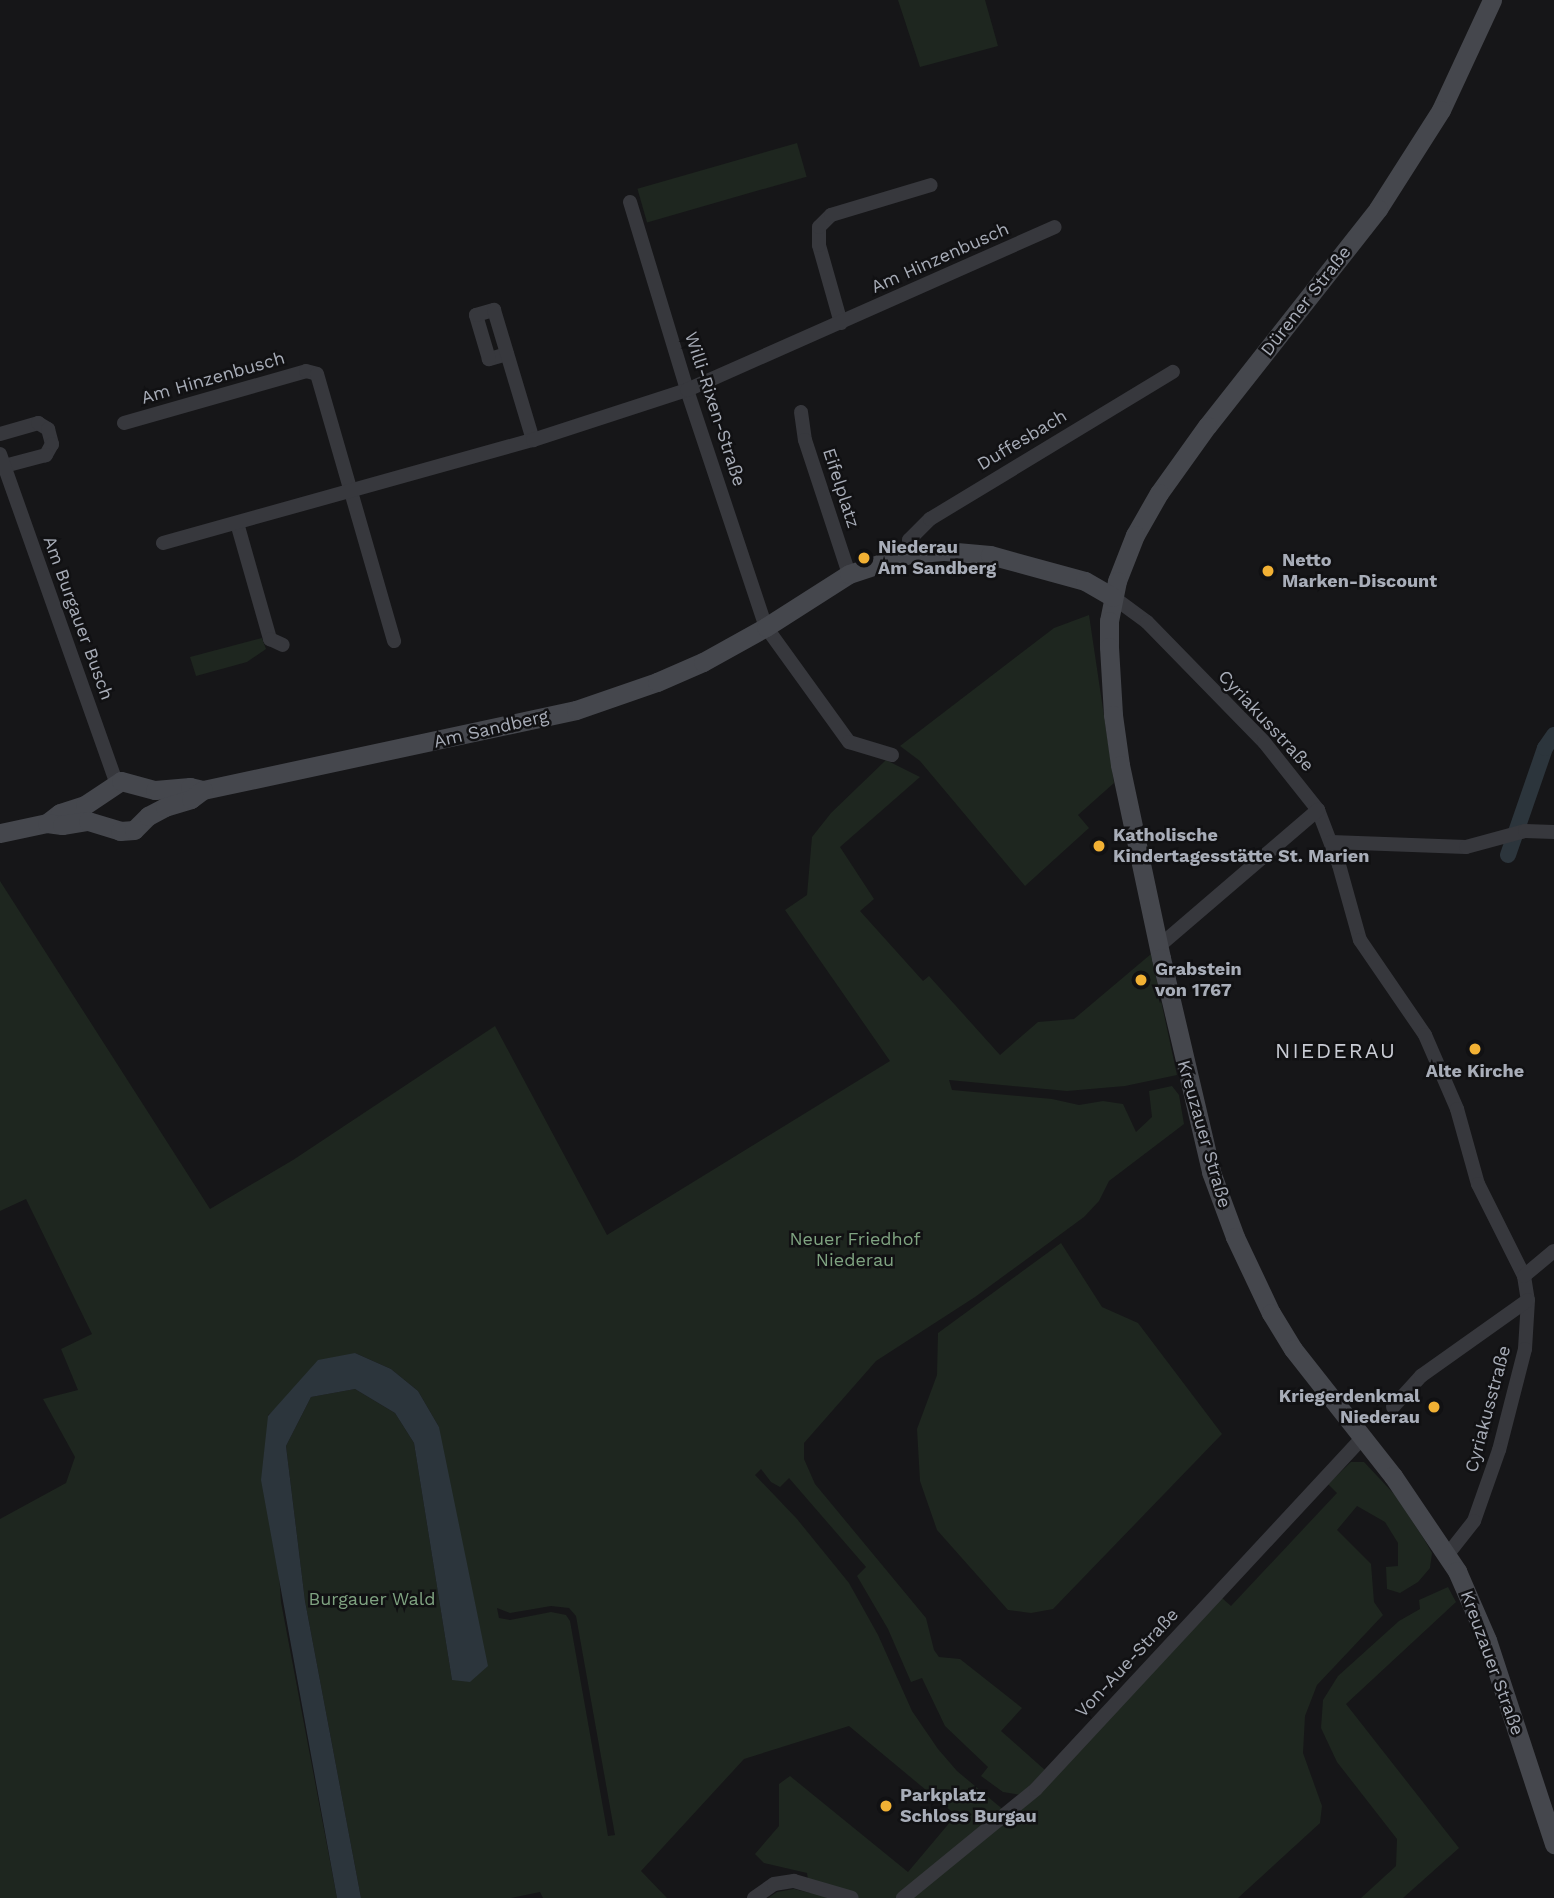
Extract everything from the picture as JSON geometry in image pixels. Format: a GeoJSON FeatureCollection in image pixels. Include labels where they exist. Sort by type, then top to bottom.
{"type":"FeatureCollection","features":[{"type":"Feature","properties":{"kind":"main road","name":"Dürener Straße"},"geometry":{"type":"LineString","coordinates":[[1113,597],[1127,553],[1159,493],[1207,426],[1378,209],[1441,110],[1492,0]]}},
{"type":"Feature","properties":{"kind":"main road","name":"Am Sandberg"},"geometry":{"type":"LineString","coordinates":[[203,790],[576,710],[657,682],[766,627],[849,574],[909,554],[946,551],[990,555],[1085,581],[1113,597]]}},
{"type":"Feature","properties":{"kind":"main road","name":"Kreuzauer Straße"},"geometry":{"type":"LineString","coordinates":[[1113,597],[1109,621],[1113,715],[1158,947],[1211,1172],[1235,1237],[1271,1313],[1293,1349],[1363,1437],[1448,1554],[1487,1640],[1554,1844]]}},
{"type":"Feature","properties":{"kind":"main road"},"geometry":{"type":"LineString","coordinates":[[47,823],[60,813],[85,805],[110,786],[129,781],[142,788],[155,790],[190,787],[203,790]]}},
{"type":"Feature","properties":{"kind":"main road"},"geometry":{"type":"LineString","coordinates":[[108,825],[100,812],[110,786]]}},
{"type":"Feature","properties":{"kind":"main road"},"geometry":{"type":"LineString","coordinates":[[142,788],[150,801],[148,816]]}},
{"type":"Feature","properties":{"kind":"main road"},"geometry":{"type":"LineString","coordinates":[[0,832],[47,823],[62,825],[88,821],[108,825],[120,831],[134,830],[148,816],[165,807],[191,799],[203,790]]}},
{"type":"Feature","properties":{"kind":"street"},"geometry":{"type":"LineString","coordinates":[[841,323],[819,245],[820,227],[831,215],[931,185]]}},
{"type":"Feature","properties":{"kind":"street","name":"Willi-Rixen-Straße"},"geometry":{"type":"LineString","coordinates":[[630,202],[687,390],[766,627]]}},
{"type":"Feature","properties":{"kind":"street","name":"Am Hinzenbusch"},"geometry":{"type":"LineString","coordinates":[[163,543],[533,440],[687,390],[1054,227]]}},
{"type":"Feature","properties":{"kind":"street"},"geometry":{"type":"LineString","coordinates":[[507,354],[533,440]]}},
{"type":"Feature","properties":{"kind":"street","name":"Am Hinzenbusch"},"geometry":{"type":"LineString","coordinates":[[124,423],[306,371],[313,372],[320,380],[394,641]]}},
{"type":"Feature","properties":{"kind":"street","name":"Duffesbach"},"geometry":{"type":"LineString","coordinates":[[909,554],[909,540],[930,519],[1173,372]]}},
{"type":"Feature","properties":{"kind":"street","name":"Eifelplatz"},"geometry":{"type":"LineString","coordinates":[[801,412],[805,440],[849,574]]}},
{"type":"Feature","properties":{"kind":"street","name":"Am Burgauer Busch"},"geometry":{"type":"LineString","coordinates":[[0,434],[38,423],[48,429],[52,444],[46,454],[2,460],[110,786]]}},
{"type":"Feature","properties":{"kind":"street"},"geometry":{"type":"LineString","coordinates":[[237,523],[270,639],[283,645]]}},
{"type":"Feature","properties":{"kind":"street","name":"Cyriakusstraße"},"geometry":{"type":"LineString","coordinates":[[1113,597],[1147,622],[1264,741],[1318,810],[1331,842],[1360,940],[1407,1013],[1425,1035],[1457,1109],[1478,1184],[1524,1276],[1528,1300],[1525,1349],[1499,1450],[1474,1521],[1448,1554]]}},
{"type":"Feature","properties":{"kind":"street"},"geometry":{"type":"LineString","coordinates":[[766,627],[849,742],[892,755]]}},
{"type":"Feature","properties":{"kind":"street"},"geometry":{"type":"LineString","coordinates":[[1158,947],[1318,810]]}},
{"type":"Feature","properties":{"kind":"street"},"geometry":{"type":"LineString","coordinates":[[1331,842],[1466,847],[1486,844],[1509,834],[1525,831],[1554,832]]}},
{"type":"Feature","properties":{"kind":"street"},"geometry":{"type":"LineString","coordinates":[[1524,1276],[1554,1251]]}},
{"type":"Feature","properties":{"kind":"street"},"geometry":{"type":"LineString","coordinates":[[1393,1407],[1421,1376],[1528,1300]]}},
{"type":"Feature","properties":{"kind":"street","name":"Von-Aue-Straße"},"geometry":{"type":"LineString","coordinates":[[903,1898],[1036,1789],[1363,1437]]}},
{"type":"Feature","properties":{"kind":"street"},"geometry":{"type":"LineString","coordinates":[[754,1898],[774,1884],[794,1881],[852,1898]]}},
{"type":"Feature","properties":{"kind":"green space"},"geometry":{"type":"Polygon","coordinates":[[[898,0],[985,0],[998,46],[920,67],[898,0]]]}},
{"type":"Feature","properties":{"kind":"green space"},"geometry":{"type":"Polygon","coordinates":[[[797,143],[807,177],[647,222],[637,189],[797,143]]]}},
{"type":"Feature","properties":{"kind":"green space"},"geometry":{"type":"Polygon","coordinates":[[[1089,615],[1114,783],[1078,815],[1089,828],[1025,886],[920,761],[900,746],[1054,628],[1089,615]]]}},
{"type":"Feature","properties":{"kind":"green space"},"geometry":{"type":"Polygon","coordinates":[[[262,638],[266,649],[247,662],[196,676],[190,657],[262,638]]]}},
{"type":"Feature","properties":{"kind":"green space"},"geometry":{"type":"Polygon","coordinates":[[[886,760],[920,777],[840,847],[874,899],[860,911],[923,981],[929,976],[1000,1055],[1038,1022],[1074,1019],[1151,954],[1177,1075],[1125,1086],[1067,1091],[949,1080],[952,1090],[1052,1099],[1079,1105],[1103,1101],[1123,1104],[1136,1132],[1152,1117],[1149,1091],[1172,1086],[1179,1095],[1184,1124],[1109,1181],[1099,1201],[1084,1217],[975,1297],[876,1361],[804,1443],[804,1459],[815,1484],[926,1618],[934,1650],[939,1657],[960,1659],[1022,1708],[1001,1731],[1045,1770],[1021,1795],[1003,1792],[981,1776],[988,1767],[945,1726],[922,1678],[911,1682],[888,1629],[857,1576],[866,1567],[789,1478],[780,1487],[771,1482],[761,1469],[755,1475],[797,1519],[849,1583],[878,1635],[912,1711],[938,1749],[957,1771],[1012,1817],[1222,1598],[1231,1606],[1337,1493],[1328,1484],[1351,1462],[1364,1462],[1395,1495],[1432,1553],[1430,1568],[1418,1582],[1400,1593],[1387,1589],[1386,1567],[1398,1566],[1398,1543],[1385,1522],[1357,1506],[1337,1530],[1371,1564],[1374,1602],[1383,1615],[1317,1685],[1305,1716],[1303,1753],[1322,1806],[1320,1823],[1238,1898],[768,1898],[777,1892],[794,1889],[810,1893],[807,1873],[764,1863],[755,1854],[779,1826],[779,1784],[790,1776],[908,1872],[956,1815],[849,1726],[744,1759],[641,1871],[667,1898],[543,1898],[540,1892],[511,1898],[361,1898],[305,1601],[286,1446],[311,1397],[355,1389],[395,1413],[414,1443],[452,1680],[439,1427],[418,1391],[391,1369],[355,1353],[268,1415],[281,1602],[337,1898],[0,1898],[0,1519],[66,1483],[75,1457],[43,1399],[78,1390],[61,1349],[92,1334],[26,1199],[0,1211],[0,881],[210,1209],[293,1160],[495,1026],[607,1235],[890,1061],[785,910],[807,895],[812,837],[831,813],[886,760]],[[551,1606],[510,1613],[497,1608],[499,1618],[510,1620],[551,1612],[566,1615],[570,1621],[608,1836],[615,1835],[576,1616],[569,1608],[551,1606]]]}},
{"type":"Feature","properties":{"kind":"green space"},"geometry":{"type":"Polygon","coordinates":[[[1061,1243],[1102,1307],[1138,1323],[1222,1434],[1053,1609],[1031,1613],[1008,1610],[937,1530],[920,1481],[917,1429],[937,1375],[938,1333],[1061,1243]]]}},
{"type":"Feature","properties":{"kind":"green space"},"geometry":{"type":"Polygon","coordinates":[[[1448,1587],[1456,1602],[1346,1704],[1459,1848],[1403,1898],[1361,1898],[1396,1866],[1397,1839],[1337,1762],[1321,1728],[1323,1700],[1338,1676],[1399,1621],[1420,1609],[1419,1600],[1448,1587]]]}},
{"type":"Feature","properties":{"kind":"shaded area"},"geometry":{"type":"Polygon","coordinates":[[[355,1353],[391,1369],[418,1391],[439,1427],[488,1666],[470,1682],[452,1680],[414,1443],[395,1413],[355,1389],[311,1397],[286,1446],[305,1601],[361,1898],[337,1898],[261,1480],[268,1416],[318,1360],[355,1353]]]}},
{"type":"Feature","properties":{"kind":"waterway"},"geometry":{"type":"LineString","coordinates":[[1508,855],[1545,748],[1554,735]]}},
{"type":"Feature","properties":{"kind":"place","name":"Niederau Am Sandberg"},"geometry":{"type":"Point","coordinates":[864,558]}},
{"type":"Feature","properties":{"kind":"place","name":"Netto Marken-Discount"},"geometry":{"type":"Point","coordinates":[1268,571]}},
{"type":"Feature","properties":{"kind":"place","name":"Katholische Kindertagesstätte St. Marien"},"geometry":{"type":"Point","coordinates":[1099,846]}},
{"type":"Feature","properties":{"kind":"place","name":"Grabstein von 1767"},"geometry":{"type":"Point","coordinates":[1141,980]}},
{"type":"Feature","properties":{"kind":"place","name":"Alte Kirche"},"geometry":{"type":"Point","coordinates":[1475,1049]}},
{"type":"Feature","properties":{"kind":"place","name":"Kriegerdenkmal Niederau"},"geometry":{"type":"Point","coordinates":[1434,1407]}},
{"type":"Feature","properties":{"kind":"place","name":"Parkplatz Schloss Burgau"},"geometry":{"type":"Point","coordinates":[886,1806]}},
{"type":"Feature","properties":{"kind":"district","name":"NIEDERAU"},"geometry":{"type":"Point","coordinates":[1336,1051]}},
{"type":"Feature","properties":{"kind":"park label","name":"Neuer Friedhof Niederau"},"geometry":{"type":"Point","coordinates":[855,1250]}},
{"type":"Feature","properties":{"kind":"park label","name":"Burgauer Wald"},"geometry":{"type":"Point","coordinates":[372,1599]}}]}
